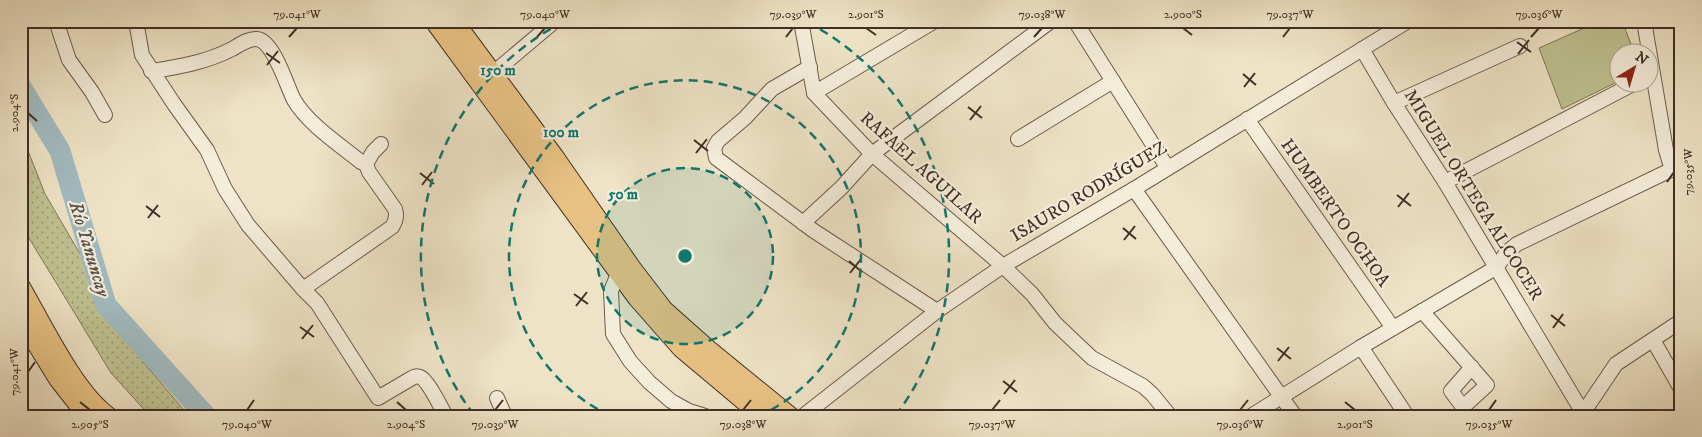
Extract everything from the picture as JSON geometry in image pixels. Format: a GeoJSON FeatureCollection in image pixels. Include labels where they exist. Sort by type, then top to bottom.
{"type":"FeatureCollection","features":[{"type":"Feature","properties":{"kind":"main road"},"geometry":{"type":"LineString","coordinates":[[434,21],[637,298],[681,348],[762,416]]}},
{"type":"Feature","properties":{"kind":"main road"},"geometry":{"type":"LineString","coordinates":[[454,21],[554,156],[631,267],[664,310],[709,350],[790,416]]}},
{"type":"Feature","properties":{"kind":"main road"},"geometry":{"type":"LineString","coordinates":[[21,287],[71,373],[97,408],[108,416]]}},
{"type":"Feature","properties":{"kind":"main road"},"geometry":{"type":"LineString","coordinates":[[21,319],[58,379],[85,415]]}},
{"type":"Feature","properties":{"kind":"street"},"geometry":{"type":"LineString","coordinates":[[56,21],[69,60],[92,92],[105,115]]}},
{"type":"Feature","properties":{"kind":"street"},"geometry":{"type":"LineString","coordinates":[[136,21],[142,55],[151,71],[207,150],[224,189],[248,225],[317,303],[378,398],[412,378],[420,377],[446,416]]}},
{"type":"Feature","properties":{"kind":"street"},"geometry":{"type":"LineString","coordinates":[[492,74],[555,21]]}},
{"type":"Feature","properties":{"kind":"street"},"geometry":{"type":"LineString","coordinates":[[802,21],[814,93],[935,21]]}},
{"type":"Feature","properties":{"kind":"street"},"geometry":{"type":"LineString","coordinates":[[803,223],[841,188],[872,154],[1051,21]]}},
{"type":"Feature","properties":{"kind":"street"},"geometry":{"type":"LineString","coordinates":[[1075,21],[1167,167]]}},
{"type":"Feature","properties":{"kind":"street","name":"ISAURO RODRÍGUEZ"},"geometry":{"type":"LineString","coordinates":[[803,416],[937,311],[1003,266],[1134,189],[1167,167],[1408,21]]}},
{"type":"Feature","properties":{"kind":"street"},"geometry":{"type":"LineString","coordinates":[[1251,416],[1361,347],[1496,267],[1517,244],[1676,167],[1666,150],[1644,21]]}},
{"type":"Feature","properties":{"kind":"street"},"geometry":{"type":"LineString","coordinates":[[151,71],[187,65],[225,53],[248,41],[257,39],[265,43],[274,57],[294,99],[304,113],[361,162],[366,164],[369,172],[395,208],[397,214],[395,223],[392,227],[303,289]]}},
{"type":"Feature","properties":{"kind":"street"},"geometry":{"type":"LineString","coordinates":[[1394,104],[1520,46]]}},
{"type":"Feature","properties":{"kind":"street","name":"MIGUEL ORTEGA ALCOCER"},"geometry":{"type":"LineString","coordinates":[[1362,49],[1394,104],[1445,182],[1582,415]]}},
{"type":"Feature","properties":{"kind":"street"},"geometry":{"type":"LineString","coordinates":[[810,67],[772,89],[745,118],[718,141],[714,148],[716,158],[803,223],[937,311]]}},
{"type":"Feature","properties":{"kind":"street"},"geometry":{"type":"LineString","coordinates":[[1018,139],[1113,81]]}},
{"type":"Feature","properties":{"kind":"street"},"geometry":{"type":"LineString","coordinates":[[1445,182],[1618,92]]}},
{"type":"Feature","properties":{"kind":"street","name":"RAFAEL AGUILAR"},"geometry":{"type":"LineString","coordinates":[[814,93],[872,154],[1003,266],[1032,294],[1055,323],[1092,358],[1143,386],[1170,416]]}},
{"type":"Feature","properties":{"kind":"street","name":"HUMBERTO OCHOA"},"geometry":{"type":"LineString","coordinates":[[1247,119],[1393,328]]}},
{"type":"Feature","properties":{"kind":"street"},"geometry":{"type":"LineString","coordinates":[[366,164],[381,144]]}},
{"type":"Feature","properties":{"kind":"street"},"geometry":{"type":"LineString","coordinates":[[1134,189],[1295,416]]}},
{"type":"Feature","properties":{"kind":"street"},"geometry":{"type":"LineString","coordinates":[[618,274],[611,291],[613,334],[630,360],[649,382],[671,401],[705,416]]}},
{"type":"Feature","properties":{"kind":"street"},"geometry":{"type":"LineString","coordinates":[[1422,311],[1472,367]]}},
{"type":"Feature","properties":{"kind":"street"},"geometry":{"type":"LineString","coordinates":[[1582,415],[1616,364],[1681,321]]}},
{"type":"Feature","properties":{"kind":"street"},"geometry":{"type":"LineString","coordinates":[[1653,340],[1681,389]]}},
{"type":"Feature","properties":{"kind":"street"},"geometry":{"type":"LineString","coordinates":[[1361,347],[1407,416]]}},
{"type":"Feature","properties":{"kind":"street"},"geometry":{"type":"LineString","coordinates":[[497,398],[505,416]]}},
{"type":"Feature","properties":{"kind":"green space"},"geometry":{"type":"Polygon","coordinates":[[[1600,21],[1622,21],[1630,42],[1610,42],[1610,85],[1562,109],[1539,48],[1600,21]]]}},
{"type":"Feature","properties":{"kind":"green space"},"geometry":{"type":"Polygon","coordinates":[[[21,133],[45,194],[144,363],[189,416],[150,416],[111,373],[21,225],[21,133]]]}},
{"type":"Feature","properties":{"kind":"waterway","name":"Río Yanuncay"},"geometry":{"type":"LineString","coordinates":[[21,87],[60,151],[106,305],[206,416]]}}]}
